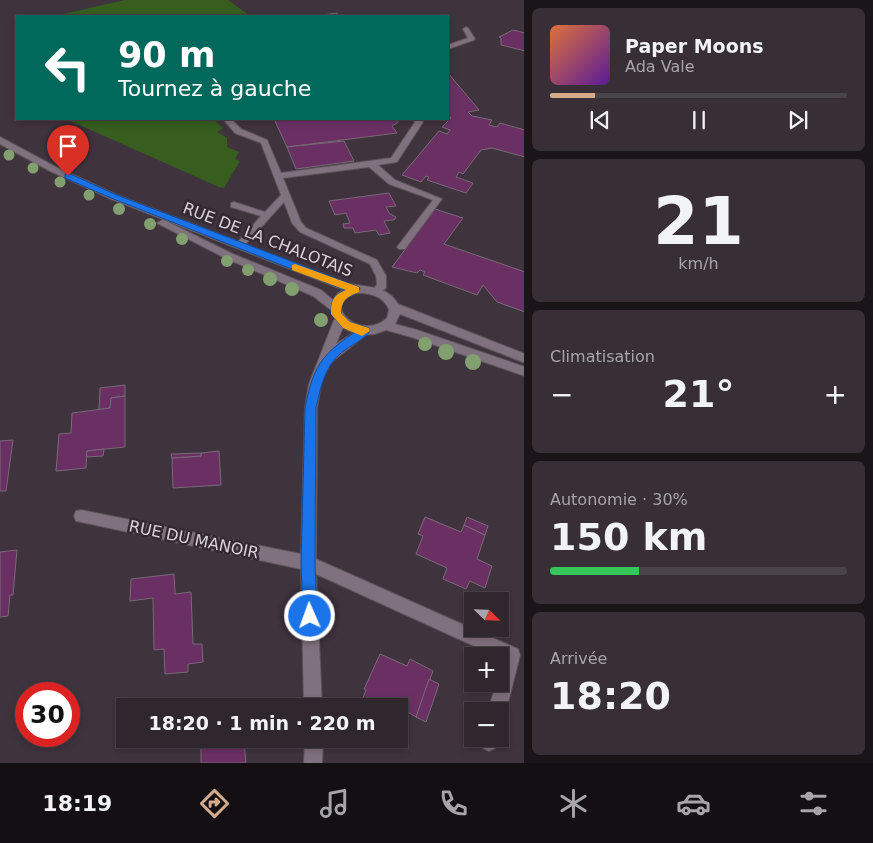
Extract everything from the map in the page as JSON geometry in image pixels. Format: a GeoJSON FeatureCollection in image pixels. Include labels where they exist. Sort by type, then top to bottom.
{"type":"FeatureCollection","features":[{"type":"Feature","properties":{"kind":"main road","name":"RUE DE LA CHALOTAIS"},"geometry":{"type":"LineString","coordinates":[[0,140],[53,169],[114,196],[355,289]]}},
{"type":"Feature","properties":{"kind":"main road","name":"RUE DE LA CHALOTAIS"},"geometry":{"type":"LineString","coordinates":[[114,196],[162,223],[229,256],[317,293],[335,308]]}},
{"type":"Feature","properties":{"kind":"main road"},"geometry":{"type":"LineString","coordinates":[[394,307],[395,314],[392,321],[376,330],[365,331],[355,329],[340,320],[335,308],[336,301],[341,296],[355,289],[376,291],[384,295],[394,307],[524,359]]}},
{"type":"Feature","properties":{"kind":"main road"},"geometry":{"type":"LineString","coordinates":[[313,698],[308,563],[311,408],[315,384],[340,320]]}},
{"type":"Feature","properties":{"kind":"main road"},"geometry":{"type":"LineString","coordinates":[[385,326],[413,332],[524,372]]}},
{"type":"Feature","properties":{"kind":"main road"},"geometry":{"type":"LineString","coordinates":[[322,368],[337,350],[365,331]]}},
{"type":"Feature","properties":{"kind":"main road","name":"RUE DU MANOIR"},"geometry":{"type":"LineString","coordinates":[[81,516],[308,563],[512,655],[499,702]]}},
{"type":"Feature","properties":{"kind":"main road"},"geometry":{"type":"LineString","coordinates":[[313,763],[314,748]]}},
{"type":"Feature","properties":{"kind":"lane"},"geometry":{"type":"LineString","coordinates":[[449,47],[472,39],[466,29]]}},
{"type":"Feature","properties":{"kind":"lane"},"geometry":{"type":"LineString","coordinates":[[229,120],[238,131],[264,142],[284,194],[297,223],[303,230],[374,262],[381,276],[382,286],[376,291]]}},
{"type":"Feature","properties":{"kind":"lane"},"geometry":{"type":"LineString","coordinates":[[278,176],[394,160],[419,122],[418,120]]}},
{"type":"Feature","properties":{"kind":"lane"},"geometry":{"type":"LineString","coordinates":[[371,164],[392,182],[438,199],[402,247]]}},
{"type":"Feature","properties":{"kind":"lane"},"geometry":{"type":"LineString","coordinates":[[240,245],[284,194]]}},
{"type":"Feature","properties":{"kind":"lane"},"geometry":{"type":"LineString","coordinates":[[232,208],[263,219]]}},
{"type":"Feature","properties":{"kind":"lane"},"geometry":{"type":"LineString","coordinates":[[510,353],[524,355]]}},
{"type":"Feature","properties":{"kind":"green space"},"geometry":{"type":"Polygon","coordinates":[[[125,0],[228,0],[249,15],[58,15],[125,0]]]}},
{"type":"Feature","properties":{"kind":"green space"},"geometry":{"type":"Polygon","coordinates":[[[68,120],[214,120],[223,128],[217,132],[227,138],[227,147],[239,152],[235,159],[240,161],[224,188],[68,120]]]}},
{"type":"Feature","properties":{"kind":"building"},"geometry":{"type":"Polygon","coordinates":[[[337,13],[338,15],[322,15],[337,13]]]}},
{"type":"Feature","properties":{"kind":"building"},"geometry":{"type":"Polygon","coordinates":[[[513,30],[524,33],[524,51],[501,45],[501,38],[499,37],[513,30]]]}},
{"type":"Feature","properties":{"kind":"building"},"geometry":{"type":"Polygon","coordinates":[[[449,74],[479,110],[468,112],[472,116],[492,120],[489,125],[497,127],[500,123],[524,130],[524,157],[492,148],[481,150],[463,174],[459,172],[456,177],[473,183],[466,193],[427,180],[429,177],[426,176],[421,182],[402,175],[439,131],[447,134],[450,130],[442,127],[451,118],[449,115],[449,74]]]}},
{"type":"Feature","properties":{"kind":"building"},"geometry":{"type":"Polygon","coordinates":[[[274,120],[398,120],[392,126],[397,133],[287,147],[274,120]]]}},
{"type":"Feature","properties":{"kind":"building"},"geometry":{"type":"Polygon","coordinates":[[[344,141],[354,161],[296,169],[287,147],[344,141]]]}},
{"type":"Feature","properties":{"kind":"building"},"geometry":{"type":"Polygon","coordinates":[[[389,193],[396,206],[386,207],[390,214],[396,217],[394,220],[384,221],[390,233],[379,235],[376,230],[355,233],[353,228],[344,228],[343,224],[350,223],[346,213],[335,215],[329,201],[389,193]]]}},
{"type":"Feature","properties":{"kind":"building"},"geometry":{"type":"Polygon","coordinates":[[[435,209],[463,218],[444,244],[524,272],[524,312],[497,302],[483,285],[477,295],[423,275],[425,272],[420,270],[417,273],[392,267],[435,209]]]}},
{"type":"Feature","properties":{"kind":"building"},"geometry":{"type":"Polygon","coordinates":[[[125,385],[125,396],[111,398],[110,408],[99,410],[100,388],[125,385]]]}},
{"type":"Feature","properties":{"kind":"building"},"geometry":{"type":"Polygon","coordinates":[[[125,396],[125,447],[87,451],[86,468],[56,471],[59,434],[71,433],[72,413],[110,408],[111,398],[125,396]]]}},
{"type":"Feature","properties":{"kind":"building"},"geometry":{"type":"Polygon","coordinates":[[[13,440],[6,491],[0,491],[0,441],[13,440]]]}},
{"type":"Feature","properties":{"kind":"building"},"geometry":{"type":"Polygon","coordinates":[[[104,449],[103,456],[86,457],[87,451],[104,449]]]}},
{"type":"Feature","properties":{"kind":"building"},"geometry":{"type":"Polygon","coordinates":[[[219,451],[221,485],[173,488],[172,458],[201,456],[201,453],[219,451]]]}},
{"type":"Feature","properties":{"kind":"building"},"geometry":{"type":"Polygon","coordinates":[[[201,453],[201,456],[172,458],[171,454],[201,453]]]}},
{"type":"Feature","properties":{"kind":"building"},"geometry":{"type":"Polygon","coordinates":[[[425,517],[461,532],[464,525],[485,535],[477,559],[492,566],[485,588],[470,581],[466,589],[443,579],[447,568],[416,554],[423,536],[418,534],[425,517]]]}},
{"type":"Feature","properties":{"kind":"building"},"geometry":{"type":"Polygon","coordinates":[[[467,517],[488,526],[485,535],[464,525],[467,517]]]}},
{"type":"Feature","properties":{"kind":"building"},"geometry":{"type":"Polygon","coordinates":[[[17,550],[13,595],[10,595],[8,616],[0,617],[0,552],[17,550]]]}},
{"type":"Feature","properties":{"kind":"building"},"geometry":{"type":"Polygon","coordinates":[[[174,574],[175,594],[191,592],[193,644],[202,644],[203,662],[188,664],[188,672],[165,674],[164,649],[154,650],[153,598],[130,601],[131,579],[174,574]]]}},
{"type":"Feature","properties":{"kind":"building"},"geometry":{"type":"Polygon","coordinates":[[[380,654],[407,666],[410,659],[433,671],[416,717],[408,712],[408,698],[363,698],[366,690],[364,689],[380,654]]]}},
{"type":"Feature","properties":{"kind":"building"},"geometry":{"type":"Polygon","coordinates":[[[429,679],[439,684],[426,722],[416,717],[429,679]]]}},
{"type":"Feature","properties":{"kind":"building"},"geometry":{"type":"Polygon","coordinates":[[[201,748],[245,748],[246,763],[201,763],[201,748]]]}},
{"type":"Feature","properties":{"kind":"slow traffic"},"geometry":{"type":"LineString","coordinates":[[295,267],[355,289],[341,296],[336,301],[335,308],[340,320],[355,329],[365,331],[362,332]]}},
{"type":"Feature","properties":{"kind":"route"},"geometry":{"type":"LineString","coordinates":[[68,176],[114,196],[343,286],[355,289],[347,292],[336,301],[336,314],[346,325],[365,331],[337,350],[322,368],[312,396],[308,563],[310,616]]}}]}
